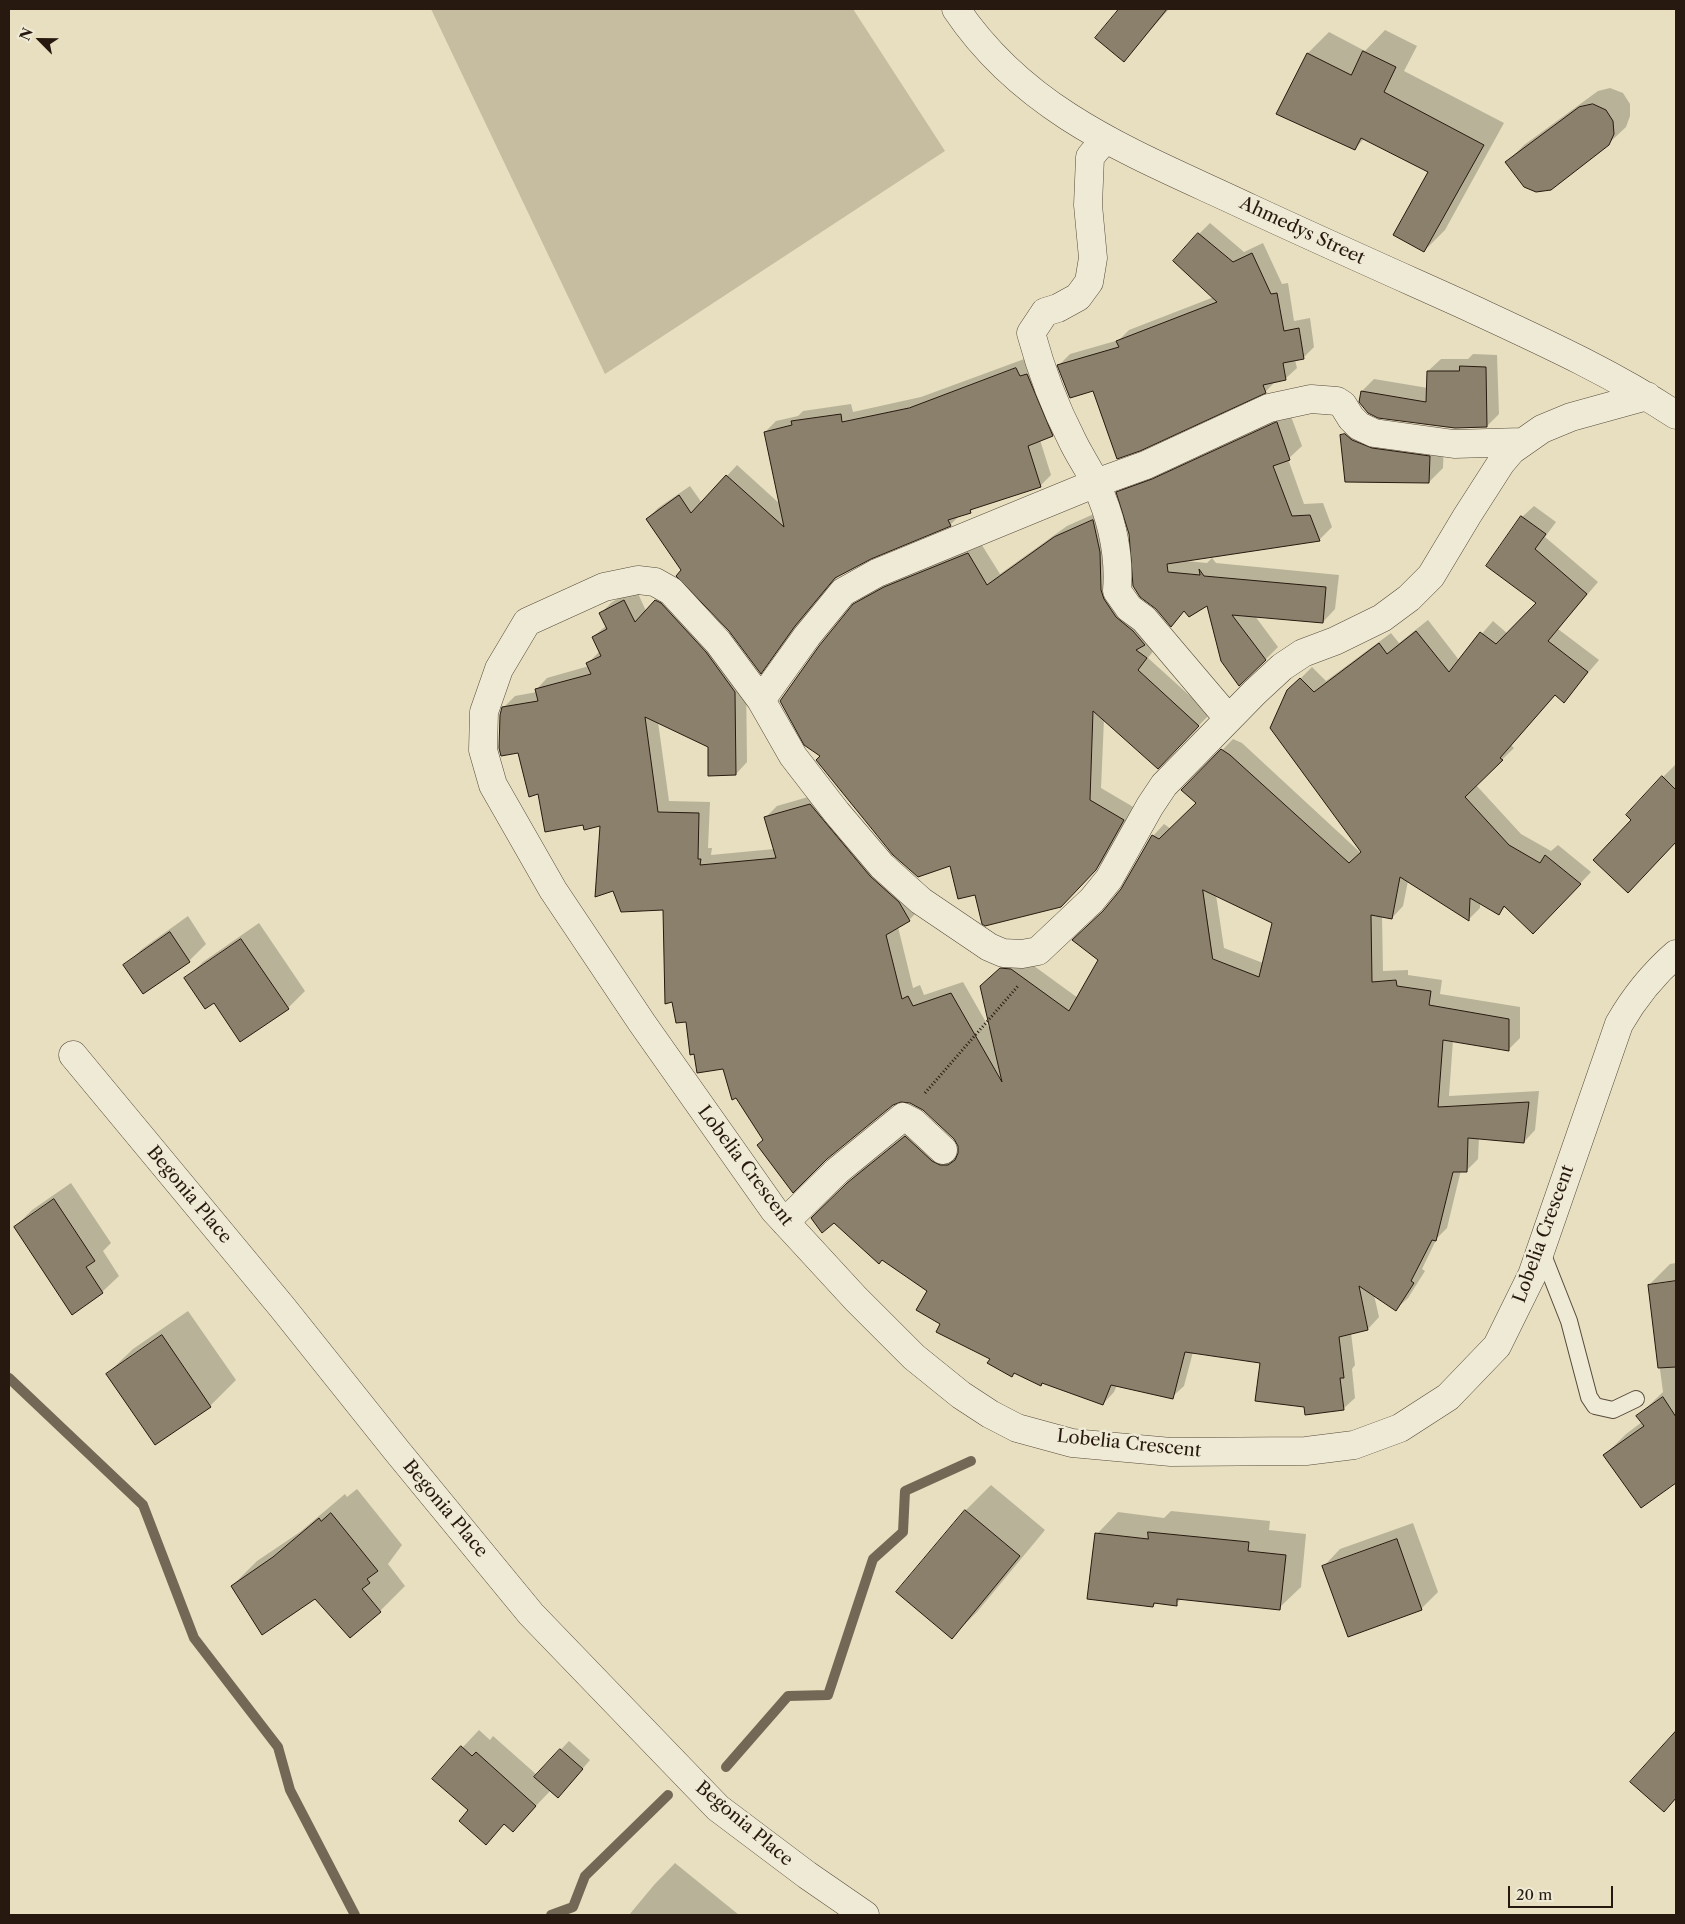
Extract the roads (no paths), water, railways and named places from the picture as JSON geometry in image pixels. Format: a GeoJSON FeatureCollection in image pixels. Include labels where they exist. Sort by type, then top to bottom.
{"type":"FeatureCollection","features":[{"type":"Feature","properties":{"kind":"street","name":"Ahmedys Street"},"geometry":{"type":"LineString","coordinates":[[956,9],[975,37],[1005,70],[1059,111],[1105,139],[1549,344],[1628,384],[1676,415]]}},
{"type":"Feature","properties":{"kind":"street"},"geometry":{"type":"LineString","coordinates":[[1105,139],[1090,157],[1088,205],[1093,258],[1089,282],[1078,297],[1058,308],[1045,312],[1031,333],[1043,376],[1072,441],[1096,483],[1117,543],[1117,592],[1129,608],[1144,619],[1228,718],[1282,667],[1304,653],[1335,641],[1382,618],[1409,598],[1431,576],[1501,464],[1522,442],[1542,429],[1571,417],[1647,396]]}},
{"type":"Feature","properties":{"kind":"street"},"geometry":{"type":"LineString","coordinates":[[761,700],[807,636],[843,592],[877,573],[1096,483],[1146,465],[1269,408],[1311,399],[1337,401],[1343,405],[1359,426],[1374,434],[1454,444],[1522,442]]}},
{"type":"Feature","properties":{"kind":"street","name":"Lobelia Crescent"},"geometry":{"type":"LineString","coordinates":[[1228,718],[1164,786],[1150,806],[1109,879],[1092,900],[1038,951],[1029,953],[1003,952],[989,947],[922,901],[882,866],[837,813],[793,756],[761,700],[718,642],[672,591],[655,582],[638,580],[604,587],[527,622],[499,669],[484,712],[483,750],[493,784],[553,890],[705,1115],[774,1210],[856,1299],[914,1357],[961,1395],[990,1414],[1017,1428],[1072,1443],[1171,1452],[1306,1451],[1354,1445],[1400,1428],[1448,1397],[1497,1346],[1515,1314],[1541,1250],[1619,1024],[1635,996],[1656,971],[1676,954]]}},
{"type":"Feature","properties":{"kind":"street","name":"Begonia Place"},"geometry":{"type":"LineString","coordinates":[[73,1055],[282,1307],[531,1614],[718,1808],[807,1875],[865,1915]]}},
{"type":"Feature","properties":{"kind":"street"},"geometry":{"type":"LineString","coordinates":[[785,1222],[837,1171],[903,1117],[913,1122],[943,1150]]}},
{"type":"Feature","properties":{"kind":"lane"},"geometry":{"type":"LineString","coordinates":[[1541,1250],[1569,1321],[1589,1397],[1595,1406],[1613,1410],[1636,1399]]}},
{"type":"Feature","properties":{"kind":"waterway"},"geometry":{"type":"LineString","coordinates":[[9,1378],[143,1505],[194,1638],[278,1747],[290,1790],[355,1915]]}},
{"type":"Feature","properties":{"kind":"waterway"},"geometry":{"type":"LineString","coordinates":[[726,1767],[788,1696],[828,1695],[873,1559],[903,1532],[905,1491],[971,1461]]}},
{"type":"Feature","properties":{"kind":"waterway"},"geometry":{"type":"LineString","coordinates":[[551,1915],[573,1907],[585,1876],[668,1795]]}}]}
